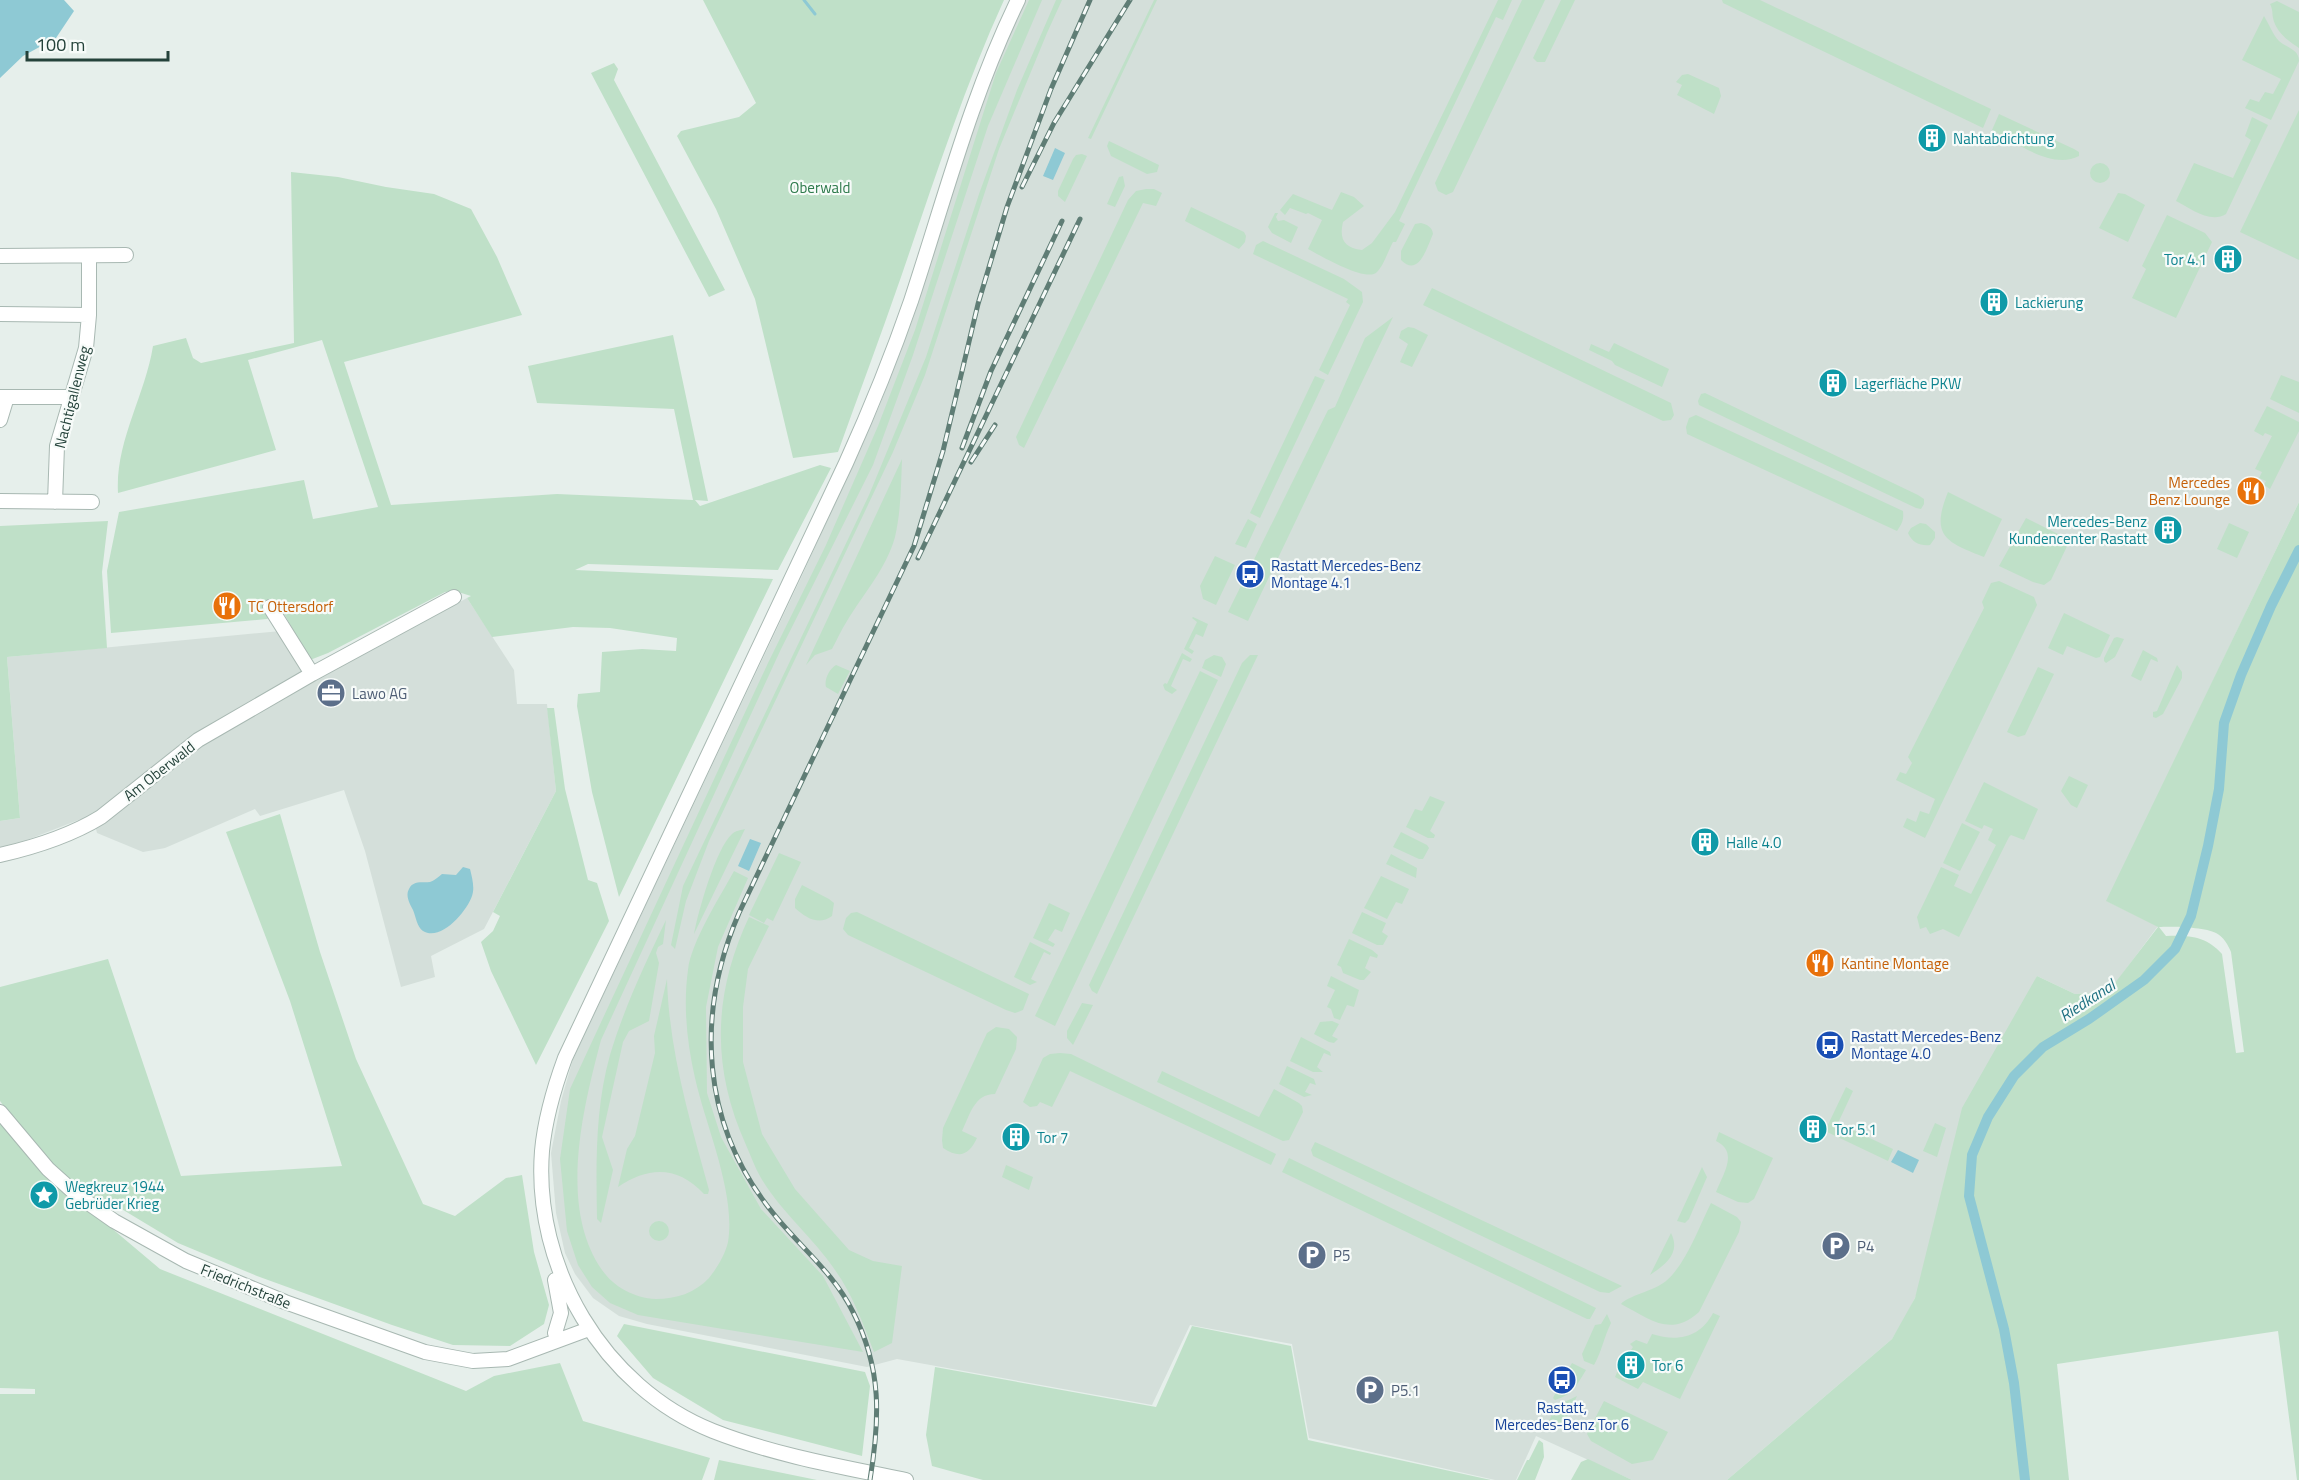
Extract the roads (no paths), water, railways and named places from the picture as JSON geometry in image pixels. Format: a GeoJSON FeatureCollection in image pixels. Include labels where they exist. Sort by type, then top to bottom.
{"type":"FeatureCollection","features":[{"type":"Feature","properties":{"kind":"street"},"geometry":{"type":"LineString","coordinates":[[555,1333],[561,1305],[547,1257],[548,1234],[542,1180],[542,1151],[549,1108],[565,1058],[873,403],[911,300],[958,147],[1017,0]]}},
{"type":"Feature","properties":{"kind":"street"},"geometry":{"type":"LineString","coordinates":[[0,256],[126,255]]}},
{"type":"Feature","properties":{"kind":"street","name":"Nachtigallenweg"},"geometry":{"type":"LineString","coordinates":[[55,502],[57,446],[86,348],[89,315],[88,256]]}},
{"type":"Feature","properties":{"kind":"street"},"geometry":{"type":"LineString","coordinates":[[0,314],[89,315]]}},
{"type":"Feature","properties":{"kind":"street"},"geometry":{"type":"LineString","coordinates":[[0,420],[4,397],[71,397]]}},
{"type":"Feature","properties":{"kind":"street"},"geometry":{"type":"LineString","coordinates":[[0,501],[92,502]]}},
{"type":"Feature","properties":{"kind":"street","name":"Am Oberwald"},"geometry":{"type":"LineString","coordinates":[[0,855],[27,849],[84,827],[101,817],[198,740],[312,674],[454,597]]}},
{"type":"Feature","properties":{"kind":"street"},"geometry":{"type":"LineString","coordinates":[[270,607],[312,674]]}},
{"type":"Feature","properties":{"kind":"street","name":"Friedrichstraße"},"geometry":{"type":"LineString","coordinates":[[0,1112],[48,1169],[77,1195],[122,1226],[186,1261],[285,1302],[426,1352],[473,1361],[508,1359],[537,1348],[586,1324]]}},
{"type":"Feature","properties":{"kind":"street"},"geometry":{"type":"LineString","coordinates":[[548,1234],[569,1294],[586,1324],[609,1355],[653,1396],[681,1415],[711,1430],[760,1447],[906,1480]]}},
{"type":"Feature","properties":{"kind":"street","name":"Friedrichstraße"},"geometry":{"type":"LineString","coordinates":[[537,1348],[555,1333],[586,1324]]}},
{"type":"Feature","properties":{"kind":"water"},"geometry":{"type":"Polygon","coordinates":[[[0,0],[64,0],[74,11],[56,38],[23,56],[0,78],[0,0]]]}},
{"type":"Feature","properties":{"kind":"water"},"geometry":{"type":"Polygon","coordinates":[[[1055,148],[1065,153],[1053,180],[1043,176],[1055,148]]]}},
{"type":"Feature","properties":{"kind":"water"},"geometry":{"type":"Polygon","coordinates":[[[750,839],[761,843],[749,871],[738,866],[750,839]]]}},
{"type":"Feature","properties":{"kind":"water"},"geometry":{"type":"Polygon","coordinates":[[[463,867],[470,869],[473,886],[473,893],[465,909],[445,929],[430,933],[423,931],[408,900],[411,886],[432,881],[442,874],[456,875],[463,867]]]}},
{"type":"Feature","properties":{"kind":"water"},"geometry":{"type":"Polygon","coordinates":[[[1898,1150],[1919,1160],[1913,1173],[1891,1162],[1898,1150]]]}},
{"type":"Feature","properties":{"kind":"waterway"},"geometry":{"type":"LineString","coordinates":[[804,0],[815,14]]}},
{"type":"Feature","properties":{"kind":"waterway","name":"Riedkanal"},"geometry":{"type":"LineString","coordinates":[[2025,1480],[2014,1383],[2004,1329],[1969,1196],[1972,1155],[1988,1117],[2014,1076],[2043,1047],[2089,1019],[2144,980],[2175,949],[2191,916],[2208,846],[2219,789],[2224,723],[2241,675],[2271,606],[2299,550]]}},
{"type":"Feature","properties":{"kind":"railway"},"geometry":{"type":"LineString","coordinates":[[870,1480],[877,1415],[874,1374],[869,1354],[862,1333],[845,1298],[826,1272],[773,1213],[749,1179],[731,1143],[719,1106],[712,1068],[711,1030],[716,991],[725,952],[739,913],[914,546],[943,451],[978,304],[1007,207],[1051,89],[1090,0]]}},
{"type":"Feature","properties":{"kind":"railway"},"geometry":{"type":"LineString","coordinates":[[1022,187],[1054,123],[1130,0]]}},
{"type":"Feature","properties":{"kind":"railway"},"geometry":{"type":"LineString","coordinates":[[918,558],[1080,219]]}},
{"type":"Feature","properties":{"kind":"railway"},"geometry":{"type":"LineString","coordinates":[[962,448],[991,371],[1062,221]]}},
{"type":"Feature","properties":{"kind":"railway"},"geometry":{"type":"LineString","coordinates":[[971,462],[995,425]]}},
{"type":"Feature","properties":{"kind":"place","name":"Nahtabdichtung"},"geometry":{"type":"Point","coordinates":[1932,138]}},
{"type":"Feature","properties":{"kind":"place","name":"Tor 4.1"},"geometry":{"type":"Point","coordinates":[2228,259]}},
{"type":"Feature","properties":{"kind":"place","name":"Lackierung"},"geometry":{"type":"Point","coordinates":[1994,302]}},
{"type":"Feature","properties":{"kind":"place","name":"Lagerfläche PKW"},"geometry":{"type":"Point","coordinates":[1833,383]}},
{"type":"Feature","properties":{"kind":"place","name":"Mercedes Benz Lounge"},"geometry":{"type":"Point","coordinates":[2251,491]}},
{"type":"Feature","properties":{"kind":"place","name":"Mercedes-Benz Kundencenter Rastatt"},"geometry":{"type":"Point","coordinates":[2168,530]}},
{"type":"Feature","properties":{"kind":"place","name":"Rastatt Mercedes-Benz Montage 4.1"},"geometry":{"type":"Point","coordinates":[1250,574]}},
{"type":"Feature","properties":{"kind":"place","name":"TC Ottersdorf"},"geometry":{"type":"Point","coordinates":[227,606]}},
{"type":"Feature","properties":{"kind":"place","name":"Lawo AG"},"geometry":{"type":"Point","coordinates":[331,693]}},
{"type":"Feature","properties":{"kind":"place","name":"Halle 4.0"},"geometry":{"type":"Point","coordinates":[1705,842]}},
{"type":"Feature","properties":{"kind":"place","name":"Kantine Montage"},"geometry":{"type":"Point","coordinates":[1820,963]}},
{"type":"Feature","properties":{"kind":"place","name":"Rastatt Mercedes-Benz Montage 4.0"},"geometry":{"type":"Point","coordinates":[1830,1045]}},
{"type":"Feature","properties":{"kind":"place","name":"Tor 5.1"},"geometry":{"type":"Point","coordinates":[1813,1129]}},
{"type":"Feature","properties":{"kind":"place","name":"Tor 7"},"geometry":{"type":"Point","coordinates":[1016,1137]}},
{"type":"Feature","properties":{"kind":"place","name":"Wegkreuz 1944 Gebrüder Krieg"},"geometry":{"type":"Point","coordinates":[44,1195]}},
{"type":"Feature","properties":{"kind":"place","name":"P4"},"geometry":{"type":"Point","coordinates":[1836,1246]}},
{"type":"Feature","properties":{"kind":"place","name":"P5"},"geometry":{"type":"Point","coordinates":[1312,1255]}},
{"type":"Feature","properties":{"kind":"place","name":"Tor 6"},"geometry":{"type":"Point","coordinates":[1631,1365]}},
{"type":"Feature","properties":{"kind":"place","name":"Rastatt, Mercedes-Benz Tor 6"},"geometry":{"type":"Point","coordinates":[1562,1380]}},
{"type":"Feature","properties":{"kind":"place","name":"P5.1"},"geometry":{"type":"Point","coordinates":[1370,1390]}},
{"type":"Feature","properties":{"kind":"park label","name":"Oberwald"},"geometry":{"type":"Point","coordinates":[820,187]}}]}
